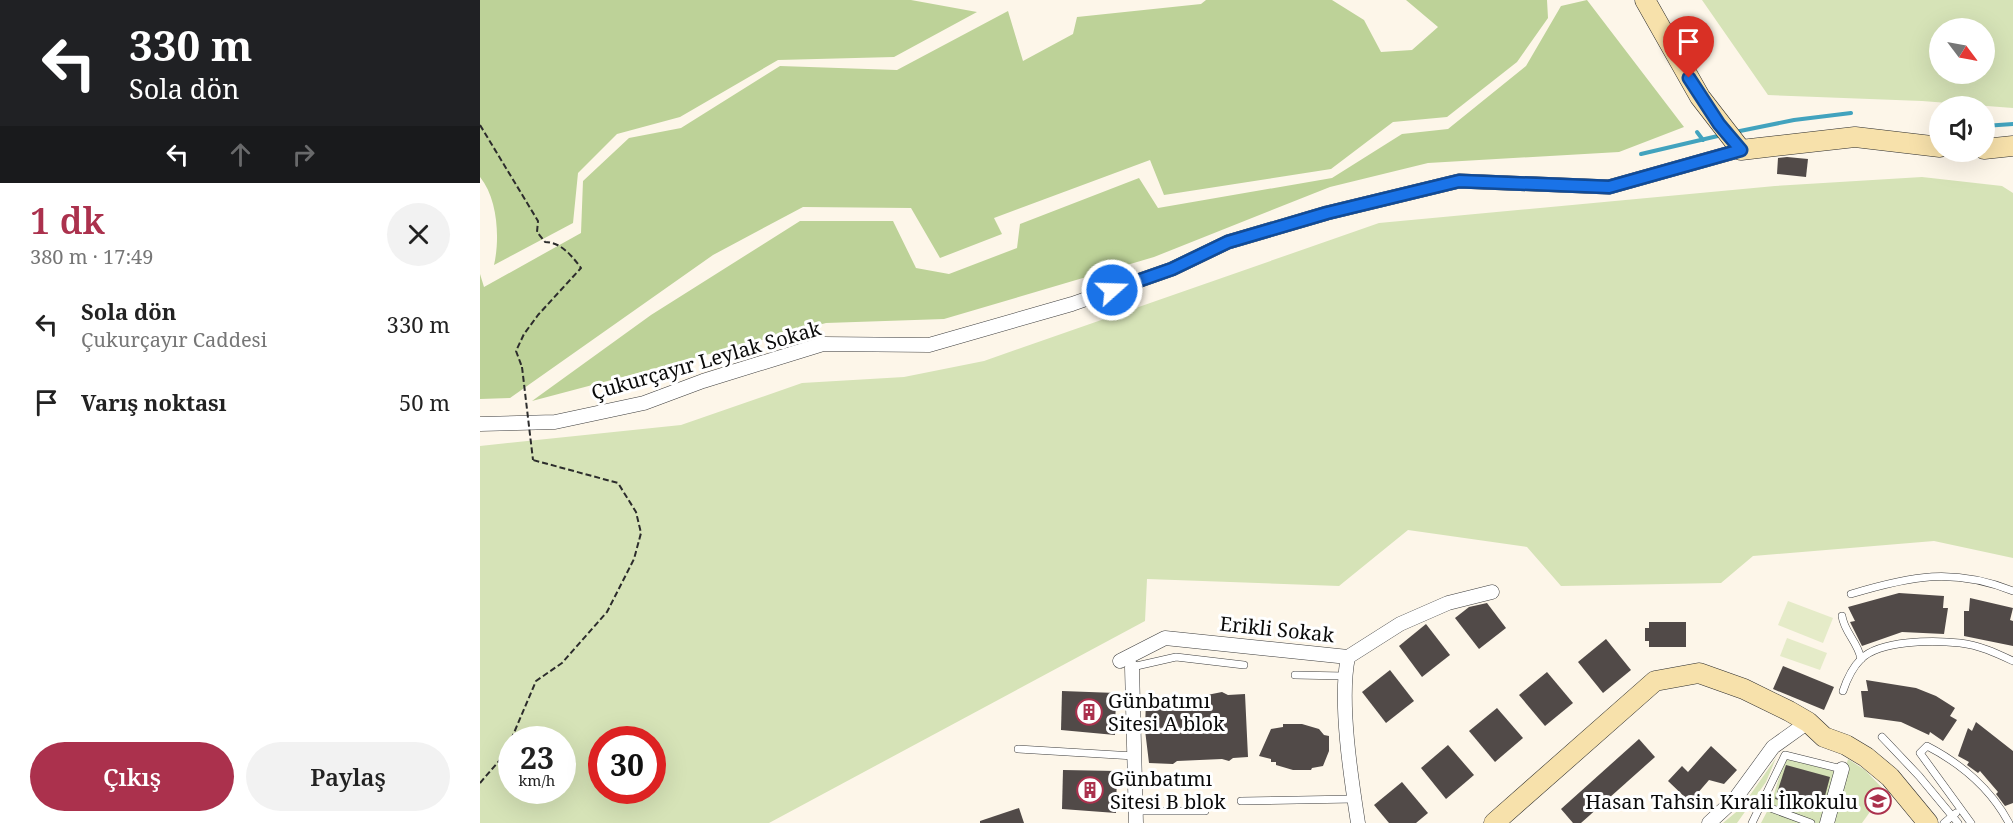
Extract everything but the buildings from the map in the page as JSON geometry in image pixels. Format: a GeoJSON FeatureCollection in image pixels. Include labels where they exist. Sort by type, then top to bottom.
{"type":"FeatureCollection","features":[{"type":"Feature","properties":{"kind":"street"},"geometry":{"type":"LineString","coordinates":[[1645,0],[1700,98],[1736,146],[1855,137],[1929,146]]}},
{"type":"Feature","properties":{"kind":"street","name":"Çukurçayır Leylak Sokak"},"geometry":{"type":"LineString","coordinates":[[480,424],[555,422],[644,403],[703,381],[823,344],[929,345],[1072,304],[1172,269],[1228,242],[1327,213],[1459,181],[1609,187],[1736,146]]}},
{"type":"Feature","properties":{"kind":"street"},"geometry":{"type":"LineString","coordinates":[[1995,148],[2013,146]]}},
{"type":"Feature","properties":{"kind":"street","name":"Erikli Sokak"},"geometry":{"type":"LineString","coordinates":[[1126,664],[1165,638],[1348,657],[1400,624],[1448,603],[1492,592]]}},
{"type":"Feature","properties":{"kind":"street"},"geometry":{"type":"LineString","coordinates":[[1348,657],[1344,675],[1358,823]]}},
{"type":"Feature","properties":{"kind":"street"},"geometry":{"type":"LineString","coordinates":[[1126,664],[1134,756],[1136,817]]}},
{"type":"Feature","properties":{"kind":"street"},"geometry":{"type":"LineString","coordinates":[[1494,823],[1655,681],[1699,673],[1744,688],[1808,722],[1824,737],[1846,745],[1866,757],[1890,777],[1928,823]]}},
{"type":"Feature","properties":{"kind":"street"},"geometry":{"type":"LineString","coordinates":[[1709,823],[1735,799],[1773,747],[1808,722]]}},
{"type":"Feature","properties":{"kind":"street"},"geometry":{"type":"LineString","coordinates":[[1827,823],[1842,769]]}},
{"type":"Feature","properties":{"kind":"lane"},"geometry":{"type":"LineString","coordinates":[[1851,594],[1925,575],[1963,577],[2013,591]]}},
{"type":"Feature","properties":{"kind":"lane"},"geometry":{"type":"LineString","coordinates":[[1842,616],[1843,625],[1859,648],[1861,659]]}},
{"type":"Feature","properties":{"kind":"lane"},"geometry":{"type":"LineString","coordinates":[[1843,691],[1848,676],[1861,659],[1874,651],[1900,644],[1961,643],[1988,650],[2013,661]]}},
{"type":"Feature","properties":{"kind":"lane"},"geometry":{"type":"LineString","coordinates":[[1126,664],[1176,657],[1244,665]]}},
{"type":"Feature","properties":{"kind":"lane"},"geometry":{"type":"LineString","coordinates":[[1295,675],[1344,675]]}},
{"type":"Feature","properties":{"kind":"lane"},"geometry":{"type":"LineString","coordinates":[[1882,737],[1958,823]]}},
{"type":"Feature","properties":{"kind":"lane"},"geometry":{"type":"LineString","coordinates":[[1971,823],[1920,753],[1927,746],[1970,775],[1996,804],[2009,823]]}},
{"type":"Feature","properties":{"kind":"lane"},"geometry":{"type":"LineString","coordinates":[[1018,749],[1134,756]]}},
{"type":"Feature","properties":{"kind":"lane"},"geometry":{"type":"LineString","coordinates":[[1752,823],[1785,755],[1842,769]]}},
{"type":"Feature","properties":{"kind":"lane"},"geometry":{"type":"LineString","coordinates":[[1241,801],[1354,799]]}},
{"type":"Feature","properties":{"kind":"lane"},"geometry":{"type":"LineString","coordinates":[[1762,805],[1810,823]]}},
{"type":"Feature","properties":{"kind":"lane"},"geometry":{"type":"LineString","coordinates":[[1944,823],[1960,810]]}},
{"type":"Feature","properties":{"kind":"lane"},"geometry":{"type":"LineString","coordinates":[[1136,817],[1205,811]]}},
{"type":"Feature","properties":{"kind":"path"},"geometry":{"type":"LineString","coordinates":[[480,125],[538,221],[537,232],[545,242],[553,242],[566,250],[581,268],[524,334],[516,351],[522,367],[533,460],[618,483],[636,512],[641,533],[634,559],[607,612],[562,663],[536,681],[505,754],[480,783]]}},
{"type":"Feature","properties":{"kind":"green space"},"geometry":{"type":"Polygon","coordinates":[[[480,0],[911,0],[977,12],[894,57],[778,60],[680,117],[617,134],[578,173],[573,223],[494,265],[497,243],[496,219],[491,196],[480,177],[480,0]]]}},
{"type":"Feature","properties":{"kind":"green space"},"geometry":{"type":"Polygon","coordinates":[[[1206,0],[1332,0],[1364,20],[1381,52],[1412,50],[1438,27],[1406,0],[1547,0],[1548,18],[1517,62],[1447,117],[1393,122],[1331,169],[1164,195],[1150,160],[994,218],[1002,234],[940,258],[911,208],[803,207],[713,255],[510,398],[480,399],[480,274],[484,287],[581,233],[583,181],[629,138],[681,128],[780,66],[897,70],[1008,11],[1023,61],[1073,34],[1077,17],[1201,4],[1206,0]]]}},
{"type":"Feature","properties":{"kind":"green space"},"geometry":{"type":"Polygon","coordinates":[[[1587,0],[1684,127],[1619,152],[1428,163],[1330,187],[1154,257],[944,319],[826,323],[532,401],[651,315],[800,221],[893,221],[916,268],[949,274],[1017,248],[1020,224],[1139,178],[1158,208],[1332,178],[1402,134],[1448,129],[1526,66],[1561,6],[1587,0]]]}},
{"type":"Feature","properties":{"kind":"green space"},"geometry":{"type":"Polygon","coordinates":[[[1702,0],[2013,0],[2013,108],[1995,107],[1995,96],[1929,96],[1929,102],[1768,95],[1702,0]]]}},
{"type":"Feature","properties":{"kind":"green space"},"geometry":{"type":"Polygon","coordinates":[[[1922,177],[2002,186],[2013,193],[2013,558],[1934,541],[1753,556],[1721,583],[1561,586],[1527,547],[1408,530],[1339,586],[1147,579],[1145,621],[769,823],[480,823],[480,446],[681,425],[802,383],[904,377],[984,361],[1379,223],[1775,186],[1922,177]]]}},
{"type":"Feature","properties":{"kind":"green space"},"geometry":{"type":"Polygon","coordinates":[[[1788,601],[1833,618],[1823,643],[1778,625],[1788,601]]]}},
{"type":"Feature","properties":{"kind":"green space"},"geometry":{"type":"Polygon","coordinates":[[[1787,638],[1827,653],[1820,670],[1780,656],[1787,638]]]}},
{"type":"Feature","properties":{"kind":"green space"},"geometry":{"type":"Polygon","coordinates":[[[1776,758],[1766,782],[1737,823],[1723,823],[1741,808],[1776,758]]]}},
{"type":"Feature","properties":{"kind":"green space"},"geometry":{"type":"Polygon","coordinates":[[[1785,758],[1844,774],[1848,759],[1865,770],[1885,791],[1862,823],[1761,823],[1771,804],[1785,758]]]}},
{"type":"Feature","properties":{"kind":"waterway"},"geometry":{"type":"LineString","coordinates":[[1735,132],[1794,120],[1851,113]]}},
{"type":"Feature","properties":{"kind":"waterway"},"geometry":{"type":"LineString","coordinates":[[1995,125],[2013,124]]}},
{"type":"Feature","properties":{"kind":"waterway"},"geometry":{"type":"LineString","coordinates":[[1697,132],[1703,140]]}},
{"type":"Feature","properties":{"kind":"waterway"},"geometry":{"type":"LineString","coordinates":[[1641,154],[1722,135]]}},
{"type":"Feature","properties":{"kind":"place","name":"Günbatımı Sitesi A blok"},"geometry":{"type":"Point","coordinates":[1089,712]}},
{"type":"Feature","properties":{"kind":"place","name":"Günbatımı Sitesi B blok"},"geometry":{"type":"Point","coordinates":[1090,790]}},
{"type":"Feature","properties":{"kind":"place","name":"Hasan Tahsin Kırali İlkokulu"},"geometry":{"type":"Point","coordinates":[1878,801]}},
{"type":"Feature","properties":{"kind":"route"},"geometry":{"type":"LineString","coordinates":[[1112,290],[1172,269],[1228,242],[1327,213],[1459,181],[1609,187],[1741,150],[1732,142],[1700,98],[1689,78]]}}]}
